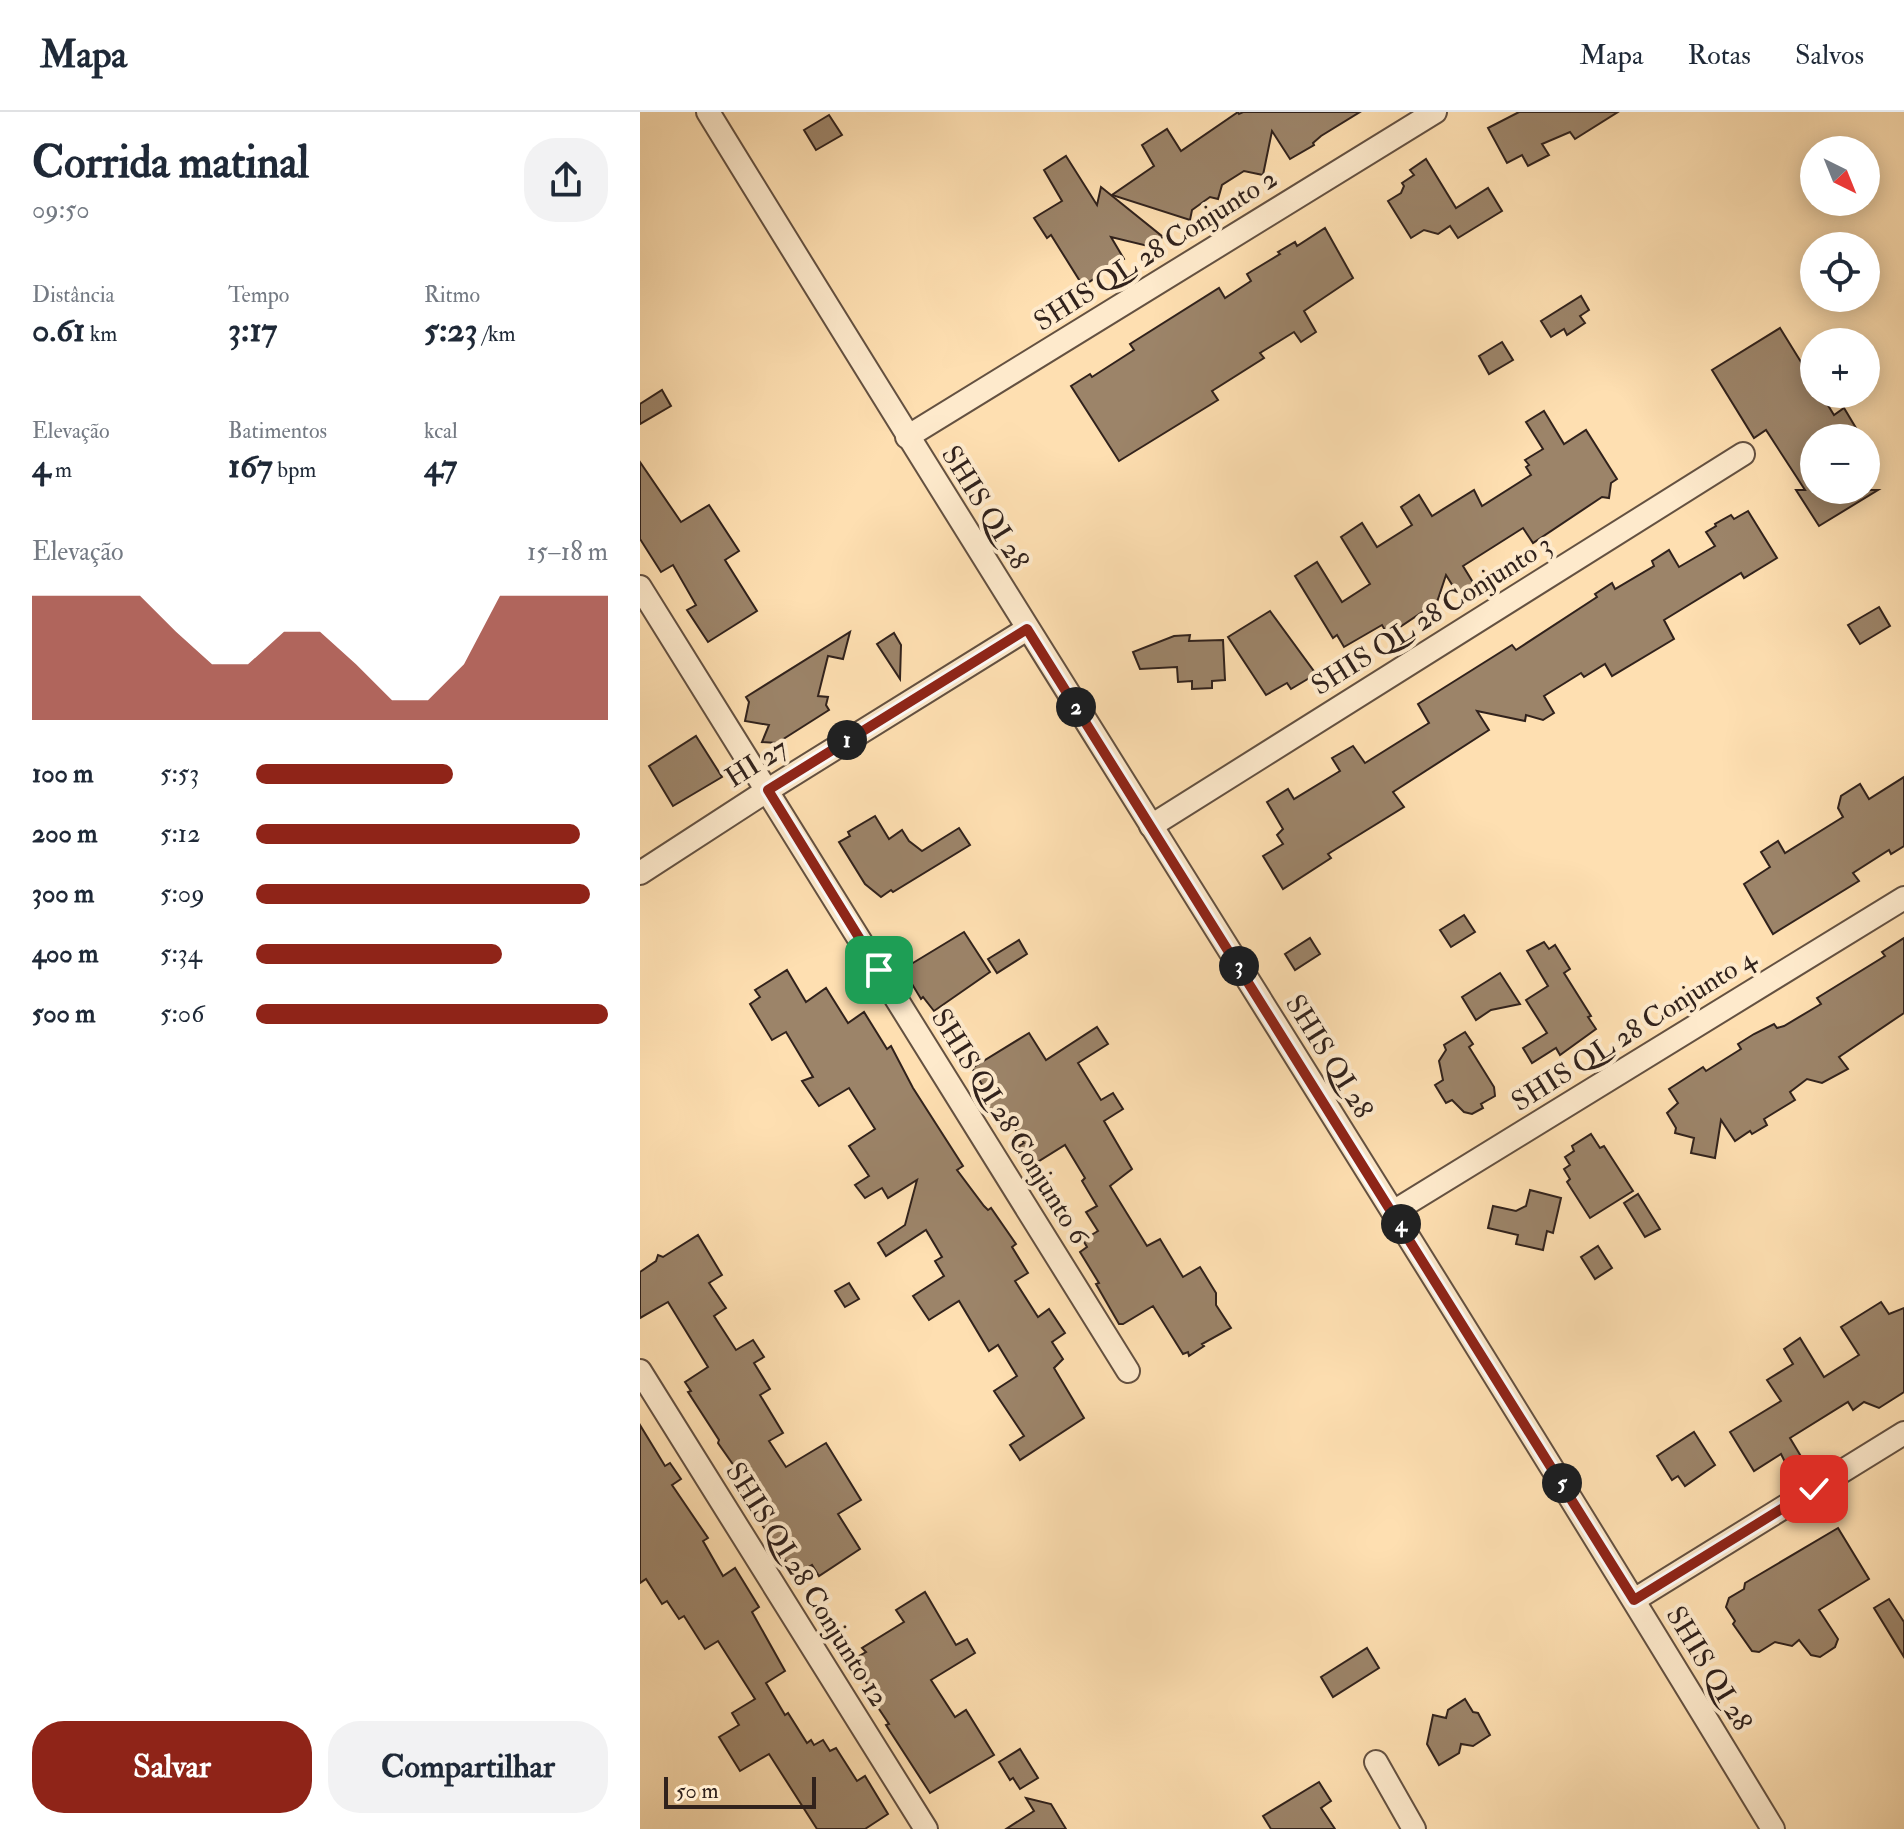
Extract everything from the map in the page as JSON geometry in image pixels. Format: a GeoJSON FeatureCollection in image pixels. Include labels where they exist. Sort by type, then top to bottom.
{"type":"FeatureCollection","features":[{"type":"Feature","properties":{"kind":"street","name":"SHIS QI 28"},"geometry":{"type":"LineString","coordinates":[[708,112],[907,437],[1634,1600],[1773,1829]]}},
{"type":"Feature","properties":{"kind":"street","name":"SHIS QL 28 Conjunto 2"},"geometry":{"type":"LineString","coordinates":[[907,437],[1435,112]]}},
{"type":"Feature","properties":{"kind":"street","name":"SHIS QL 28 Conjunto 3"},"geometry":{"type":"LineString","coordinates":[[1151,826],[1743,454]]}},
{"type":"Feature","properties":{"kind":"street","name":"SHIS QI 28 Conjunto 6"},"geometry":{"type":"LineString","coordinates":[[640,587],[1128,1371]]}},
{"type":"Feature","properties":{"kind":"street","name":"HI 27"},"geometry":{"type":"LineString","coordinates":[[640,873],[1027,629]]}},
{"type":"Feature","properties":{"kind":"street","name":"SHIS QL 28 Conjunto 4"},"geometry":{"type":"LineString","coordinates":[[1393,1212],[1904,898]]}},
{"type":"Feature","properties":{"kind":"street","name":"SHIS QI 28 Conjunto 12"},"geometry":{"type":"LineString","coordinates":[[640,1371],[926,1829]]}},
{"type":"Feature","properties":{"kind":"street"},"geometry":{"type":"LineString","coordinates":[[1634,1600],[1904,1433]]}},
{"type":"Feature","properties":{"kind":"street"},"geometry":{"type":"LineString","coordinates":[[1376,1762],[1414,1829]]}},
{"type":"Feature","properties":{"kind":"building"},"geometry":{"type":"Polygon","coordinates":[[[1238,112],[1360,112],[1290,159],[1272,131],[1263,175],[1244,171],[1222,185],[1218,199],[1210,197],[1192,210],[1190,220],[1112,195],[1154,166],[1142,145],[1167,129],[1181,151],[1238,112]]]}},
{"type":"Feature","properties":{"kind":"building"},"geometry":{"type":"Polygon","coordinates":[[[1519,112],[1618,112],[1575,139],[1570,132],[1542,144],[1549,155],[1528,166],[1522,155],[1507,163],[1488,128],[1519,112]]]}},
{"type":"Feature","properties":{"kind":"building"},"geometry":{"type":"Polygon","coordinates":[[[829,115],[842,135],[816,150],[804,130],[829,115]]]}},
{"type":"Feature","properties":{"kind":"building"},"geometry":{"type":"Polygon","coordinates":[[[1066,156],[1097,205],[1101,187],[1163,237],[1148,246],[1111,237],[1124,259],[1083,286],[1051,235],[1047,238],[1034,218],[1062,201],[1044,170],[1066,156]]]}},
{"type":"Feature","properties":{"kind":"building"},"geometry":{"type":"Polygon","coordinates":[[[1426,159],[1456,208],[1488,188],[1502,211],[1458,238],[1450,226],[1438,234],[1424,230],[1411,238],[1388,201],[1401,193],[1402,183],[1414,175],[1410,170],[1426,159]]]}},
{"type":"Feature","properties":{"kind":"building"},"geometry":{"type":"Polygon","coordinates":[[[1325,228],[1353,278],[1304,311],[1316,332],[1301,342],[1294,332],[1260,353],[1264,358],[1212,391],[1218,400],[1119,461],[1071,386],[1090,374],[1092,377],[1134,350],[1130,344],[1219,288],[1225,298],[1251,281],[1247,274],[1280,254],[1278,252],[1295,242],[1297,246],[1325,228]]]}},
{"type":"Feature","properties":{"kind":"building"},"geometry":{"type":"Polygon","coordinates":[[[1581,296],[1589,310],[1580,316],[1585,323],[1567,335],[1564,329],[1551,337],[1541,321],[1581,296]]]}},
{"type":"Feature","properties":{"kind":"building"},"geometry":{"type":"Polygon","coordinates":[[[1780,328],[1800,360],[1800,408],[1830,408],[1834,415],[1844,408],[1854,424],[1800,424],[1800,482],[1766,430],[1754,438],[1712,370],[1780,328]]]}},
{"type":"Feature","properties":{"kind":"building"},"geometry":{"type":"Polygon","coordinates":[[[1502,342],[1513,360],[1489,374],[1479,356],[1502,342]]]}},
{"type":"Feature","properties":{"kind":"building"},"geometry":{"type":"Polygon","coordinates":[[[662,390],[671,406],[640,424],[640,404],[662,390]]]}},
{"type":"Feature","properties":{"kind":"building"},"geometry":{"type":"Polygon","coordinates":[[[1544,411],[1564,444],[1586,430],[1617,479],[1611,483],[1609,498],[1602,497],[1533,543],[1523,528],[1463,566],[1477,589],[1461,599],[1446,575],[1437,602],[1388,635],[1382,625],[1344,647],[1337,635],[1333,638],[1295,576],[1317,562],[1342,602],[1370,584],[1341,537],[1362,523],[1377,547],[1412,525],[1401,507],[1419,495],[1432,516],[1474,490],[1482,506],[1531,475],[1525,460],[1543,449],[1526,422],[1544,411]]]}},
{"type":"Feature","properties":{"kind":"building"},"geometry":{"type":"Polygon","coordinates":[[[640,462],[681,522],[709,505],[739,551],[725,560],[757,611],[708,642],[687,610],[696,605],[673,565],[661,572],[640,539],[640,462]]]}},
{"type":"Feature","properties":{"kind":"building"},"geometry":{"type":"Polygon","coordinates":[[[1805,504],[1855,504],[1819,526],[1805,504]]]}},
{"type":"Feature","properties":{"kind":"building"},"geometry":{"type":"Polygon","coordinates":[[[1748,511],[1777,558],[1744,578],[1741,573],[1664,620],[1674,639],[1612,676],[1605,664],[1584,677],[1581,673],[1544,696],[1554,713],[1543,720],[1526,715],[1525,721],[1477,711],[1489,730],[1393,792],[1404,807],[1328,854],[1331,858],[1283,889],[1263,856],[1283,844],[1277,835],[1283,829],[1267,802],[1288,789],[1294,799],[1340,771],[1332,758],[1353,746],[1365,763],[1429,723],[1418,704],[1512,645],[1516,650],[1597,597],[1595,594],[1612,583],[1615,589],[1654,566],[1652,561],[1669,550],[1679,567],[1715,546],[1706,532],[1731,515],[1734,519],[1748,511]]]}},
{"type":"Feature","properties":{"kind":"building"},"geometry":{"type":"Polygon","coordinates":[[[1879,607],[1890,626],[1860,644],[1848,625],[1879,607]]]}},
{"type":"Feature","properties":{"kind":"building"},"geometry":{"type":"Polygon","coordinates":[[[1270,611],[1316,674],[1291,689],[1287,683],[1266,695],[1228,637],[1270,611]]]}},
{"type":"Feature","properties":{"kind":"building"},"geometry":{"type":"Polygon","coordinates":[[[850,632],[843,659],[828,656],[818,696],[828,697],[826,705],[829,710],[777,743],[762,742],[769,725],[745,721],[749,702],[746,697],[850,632]]]}},
{"type":"Feature","properties":{"kind":"building"},"geometry":{"type":"Polygon","coordinates":[[[894,633],[901,645],[900,679],[877,644],[894,633]]]}},
{"type":"Feature","properties":{"kind":"building"},"geometry":{"type":"Polygon","coordinates":[[[1190,635],[1189,641],[1223,640],[1225,680],[1212,681],[1212,688],[1192,689],[1192,681],[1178,682],[1177,667],[1140,669],[1133,652],[1174,636],[1190,635]]]}},
{"type":"Feature","properties":{"kind":"building"},"geometry":{"type":"Polygon","coordinates":[[[696,736],[722,777],[673,806],[649,766],[696,736]]]}},
{"type":"Feature","properties":{"kind":"building"},"geometry":{"type":"Polygon","coordinates":[[[1904,777],[1904,846],[1891,854],[1889,850],[1853,873],[1859,881],[1773,934],[1744,884],[1770,867],[1761,852],[1778,841],[1785,853],[1843,817],[1838,808],[1841,796],[1860,784],[1869,799],[1904,777]]]}},
{"type":"Feature","properties":{"kind":"building"},"geometry":{"type":"Polygon","coordinates":[[[875,816],[889,839],[902,830],[909,841],[922,851],[959,828],[970,845],[881,897],[865,884],[839,842],[850,836],[848,832],[875,816]]]}},
{"type":"Feature","properties":{"kind":"building"},"geometry":{"type":"Polygon","coordinates":[[[1464,915],[1475,932],[1451,947],[1440,930],[1464,915]]]}},
{"type":"Feature","properties":{"kind":"building"},"geometry":{"type":"Polygon","coordinates":[[[964,932],[990,972],[934,1011],[923,997],[921,999],[903,969],[964,932]]]}},
{"type":"Feature","properties":{"kind":"building"},"geometry":{"type":"Polygon","coordinates":[[[1310,938],[1320,954],[1295,970],[1285,954],[1310,938]]]}},
{"type":"Feature","properties":{"kind":"building"},"geometry":{"type":"Polygon","coordinates":[[[1904,938],[1904,1013],[1839,1057],[1848,1069],[1822,1083],[1807,1079],[1790,1092],[1795,1100],[1764,1119],[1767,1125],[1735,1141],[1721,1120],[1715,1158],[1691,1153],[1694,1138],[1675,1133],[1676,1128],[1667,1113],[1678,1103],[1669,1089],[1703,1067],[1706,1071],[1741,1049],[1738,1044],[1754,1034],[1774,1024],[1777,1028],[1784,1026],[1821,1004],[1817,998],[1885,956],[1882,952],[1904,938]]]}},
{"type":"Feature","properties":{"kind":"building"},"geometry":{"type":"Polygon","coordinates":[[[1019,940],[1027,954],[997,973],[988,959],[1019,940]]]}},
{"type":"Feature","properties":{"kind":"building"},"geometry":{"type":"Polygon","coordinates":[[[1544,942],[1549,949],[1555,945],[1570,969],[1564,973],[1596,1029],[1560,1055],[1556,1048],[1532,1063],[1523,1048],[1547,1033],[1526,1000],[1548,986],[1527,951],[1544,942]]]}},
{"type":"Feature","properties":{"kind":"building"},"geometry":{"type":"Polygon","coordinates":[[[787,970],[806,1002],[826,988],[848,1023],[864,1012],[887,1049],[891,1046],[913,1088],[963,1166],[957,1170],[984,1206],[988,1210],[991,1208],[1016,1244],[1012,1247],[1028,1273],[1015,1281],[1038,1317],[1049,1309],[1065,1333],[1052,1342],[1063,1359],[1054,1368],[1084,1418],[1020,1460],[1010,1445],[1024,1436],[994,1391],[1017,1376],[998,1345],[989,1351],[959,1301],[929,1320],[913,1296],[944,1276],[935,1261],[942,1257],[926,1230],[886,1256],[878,1243],[905,1225],[917,1180],[888,1198],[882,1188],[865,1198],[855,1185],[869,1176],[849,1146],[875,1129],[849,1088],[819,1106],[802,1081],[813,1077],[786,1032],[772,1040],[750,1004],[760,997],[755,990],[787,970]]]}},
{"type":"Feature","properties":{"kind":"building"},"geometry":{"type":"Polygon","coordinates":[[[1500,973],[1520,1004],[1491,1010],[1476,1020],[1462,997],[1500,973]]]}},
{"type":"Feature","properties":{"kind":"building"},"geometry":{"type":"Polygon","coordinates":[[[1097,1027],[1108,1044],[1078,1063],[1101,1100],[1113,1093],[1123,1109],[1104,1121],[1132,1169],[1110,1186],[1147,1246],[1160,1239],[1183,1277],[1200,1267],[1216,1293],[1216,1305],[1231,1328],[1202,1344],[1204,1346],[1189,1356],[1188,1352],[1183,1354],[1153,1306],[1119,1324],[1080,1252],[1087,1247],[1083,1240],[1098,1231],[1086,1212],[1097,1206],[1065,1145],[1031,1166],[1019,1146],[1024,1143],[1004,1112],[994,1118],[978,1092],[984,1088],[972,1068],[1029,1033],[1046,1060],[1097,1027]]]}},
{"type":"Feature","properties":{"kind":"building"},"geometry":{"type":"Polygon","coordinates":[[[1465,1032],[1473,1044],[1469,1047],[1494,1087],[1495,1096],[1472,1114],[1464,1112],[1452,1100],[1446,1103],[1435,1085],[1443,1080],[1439,1061],[1446,1050],[1444,1045],[1465,1032]]]}},
{"type":"Feature","properties":{"kind":"building"},"geometry":{"type":"Polygon","coordinates":[[[1591,1134],[1600,1148],[1604,1146],[1633,1191],[1590,1218],[1567,1182],[1570,1179],[1564,1169],[1570,1165],[1565,1157],[1574,1151],[1572,1146],[1591,1134]]]}},
{"type":"Feature","properties":{"kind":"building"},"geometry":{"type":"Polygon","coordinates":[[[1530,1190],[1561,1198],[1553,1233],[1547,1231],[1543,1250],[1516,1244],[1518,1235],[1488,1228],[1493,1206],[1516,1211],[1526,1206],[1530,1190]]]}},
{"type":"Feature","properties":{"kind":"building"},"geometry":{"type":"Polygon","coordinates":[[[1638,1194],[1660,1229],[1645,1237],[1624,1203],[1638,1194]]]}},
{"type":"Feature","properties":{"kind":"building"},"geometry":{"type":"Polygon","coordinates":[[[698,1235],[722,1275],[709,1283],[726,1308],[714,1316],[736,1350],[753,1340],[764,1357],[754,1363],[770,1389],[760,1395],[783,1433],[769,1441],[786,1467],[826,1443],[861,1500],[838,1514],[860,1549],[819,1576],[812,1565],[795,1576],[739,1489],[746,1483],[718,1443],[685,1382],[708,1367],[668,1302],[640,1318],[640,1272],[656,1261],[658,1255],[663,1257],[698,1235]]]}},
{"type":"Feature","properties":{"kind":"building"},"geometry":{"type":"Polygon","coordinates":[[[1598,1246],[1612,1268],[1595,1279],[1581,1257],[1598,1246]]]}},
{"type":"Feature","properties":{"kind":"building"},"geometry":{"type":"Polygon","coordinates":[[[849,1283],[859,1299],[845,1307],[835,1291],[849,1283]]]}},
{"type":"Feature","properties":{"kind":"building"},"geometry":{"type":"Polygon","coordinates":[[[1881,1302],[1889,1314],[1904,1308],[1904,1392],[1879,1408],[1864,1402],[1853,1410],[1848,1402],[1790,1438],[1802,1458],[1787,1466],[1781,1454],[1754,1471],[1730,1432],[1781,1401],[1767,1380],[1793,1364],[1784,1349],[1800,1338],[1824,1377],[1859,1355],[1841,1327],[1881,1302]]]}},
{"type":"Feature","properties":{"kind":"building"},"geometry":{"type":"Polygon","coordinates":[[[640,1425],[665,1466],[670,1463],[681,1479],[672,1485],[708,1538],[703,1541],[723,1576],[735,1568],[759,1607],[752,1612],[785,1671],[766,1683],[785,1715],[788,1713],[807,1743],[811,1740],[814,1745],[823,1740],[830,1751],[836,1748],[857,1781],[865,1776],[888,1814],[865,1829],[817,1829],[769,1754],[740,1771],[719,1737],[739,1725],[732,1713],[755,1699],[718,1641],[705,1649],[684,1616],[679,1619],[667,1601],[662,1604],[646,1579],[640,1583],[640,1425]]]}},
{"type":"Feature","properties":{"kind":"building"},"geometry":{"type":"Polygon","coordinates":[[[1694,1432],[1715,1465],[1685,1486],[1678,1476],[1672,1480],[1657,1456],[1694,1432]]]}},
{"type":"Feature","properties":{"kind":"building"},"geometry":{"type":"Polygon","coordinates":[[[1838,1528],[1869,1579],[1819,1610],[1838,1639],[1835,1647],[1820,1657],[1811,1655],[1799,1640],[1792,1646],[1775,1642],[1759,1652],[1752,1651],[1733,1624],[1735,1621],[1726,1607],[1729,1598],[1744,1589],[1745,1583],[1838,1528]]]}},
{"type":"Feature","properties":{"kind":"building"},"geometry":{"type":"Polygon","coordinates":[[[925,1592],[956,1645],[967,1639],[975,1653],[931,1680],[955,1717],[966,1710],[994,1755],[930,1793],[886,1725],[889,1724],[873,1700],[876,1698],[852,1660],[866,1652],[862,1648],[904,1622],[896,1610],[925,1592]]]}},
{"type":"Feature","properties":{"kind":"building"},"geometry":{"type":"Polygon","coordinates":[[[1889,1599],[1904,1622],[1904,1657],[1874,1608],[1889,1599]]]}},
{"type":"Feature","properties":{"kind":"building"},"geometry":{"type":"Polygon","coordinates":[[[1367,1648],[1379,1668],[1333,1697],[1321,1677],[1367,1648]]]}},
{"type":"Feature","properties":{"kind":"building"},"geometry":{"type":"Polygon","coordinates":[[[1465,1699],[1473,1712],[1478,1713],[1490,1735],[1473,1746],[1461,1744],[1459,1753],[1439,1765],[1427,1744],[1433,1715],[1446,1718],[1448,1710],[1465,1699]]]}},
{"type":"Feature","properties":{"kind":"building"},"geometry":{"type":"Polygon","coordinates":[[[1020,1749],[1038,1778],[1020,1789],[999,1762],[1020,1749]]]}},
{"type":"Feature","properties":{"kind":"building"},"geometry":{"type":"Polygon","coordinates":[[[1319,1782],[1331,1801],[1321,1808],[1335,1829],[1271,1829],[1263,1816],[1319,1782]]]}},
{"type":"Feature","properties":{"kind":"building"},"geometry":{"type":"Polygon","coordinates":[[[1026,1798],[1051,1804],[1066,1829],[1006,1829],[1034,1811],[1026,1798]]]}},
{"type":"Feature","properties":{"kind":"route"},"geometry":{"type":"LineString","coordinates":[[879,970],[768,790],[1027,629],[1634,1600],[1814,1489]]}}]}
